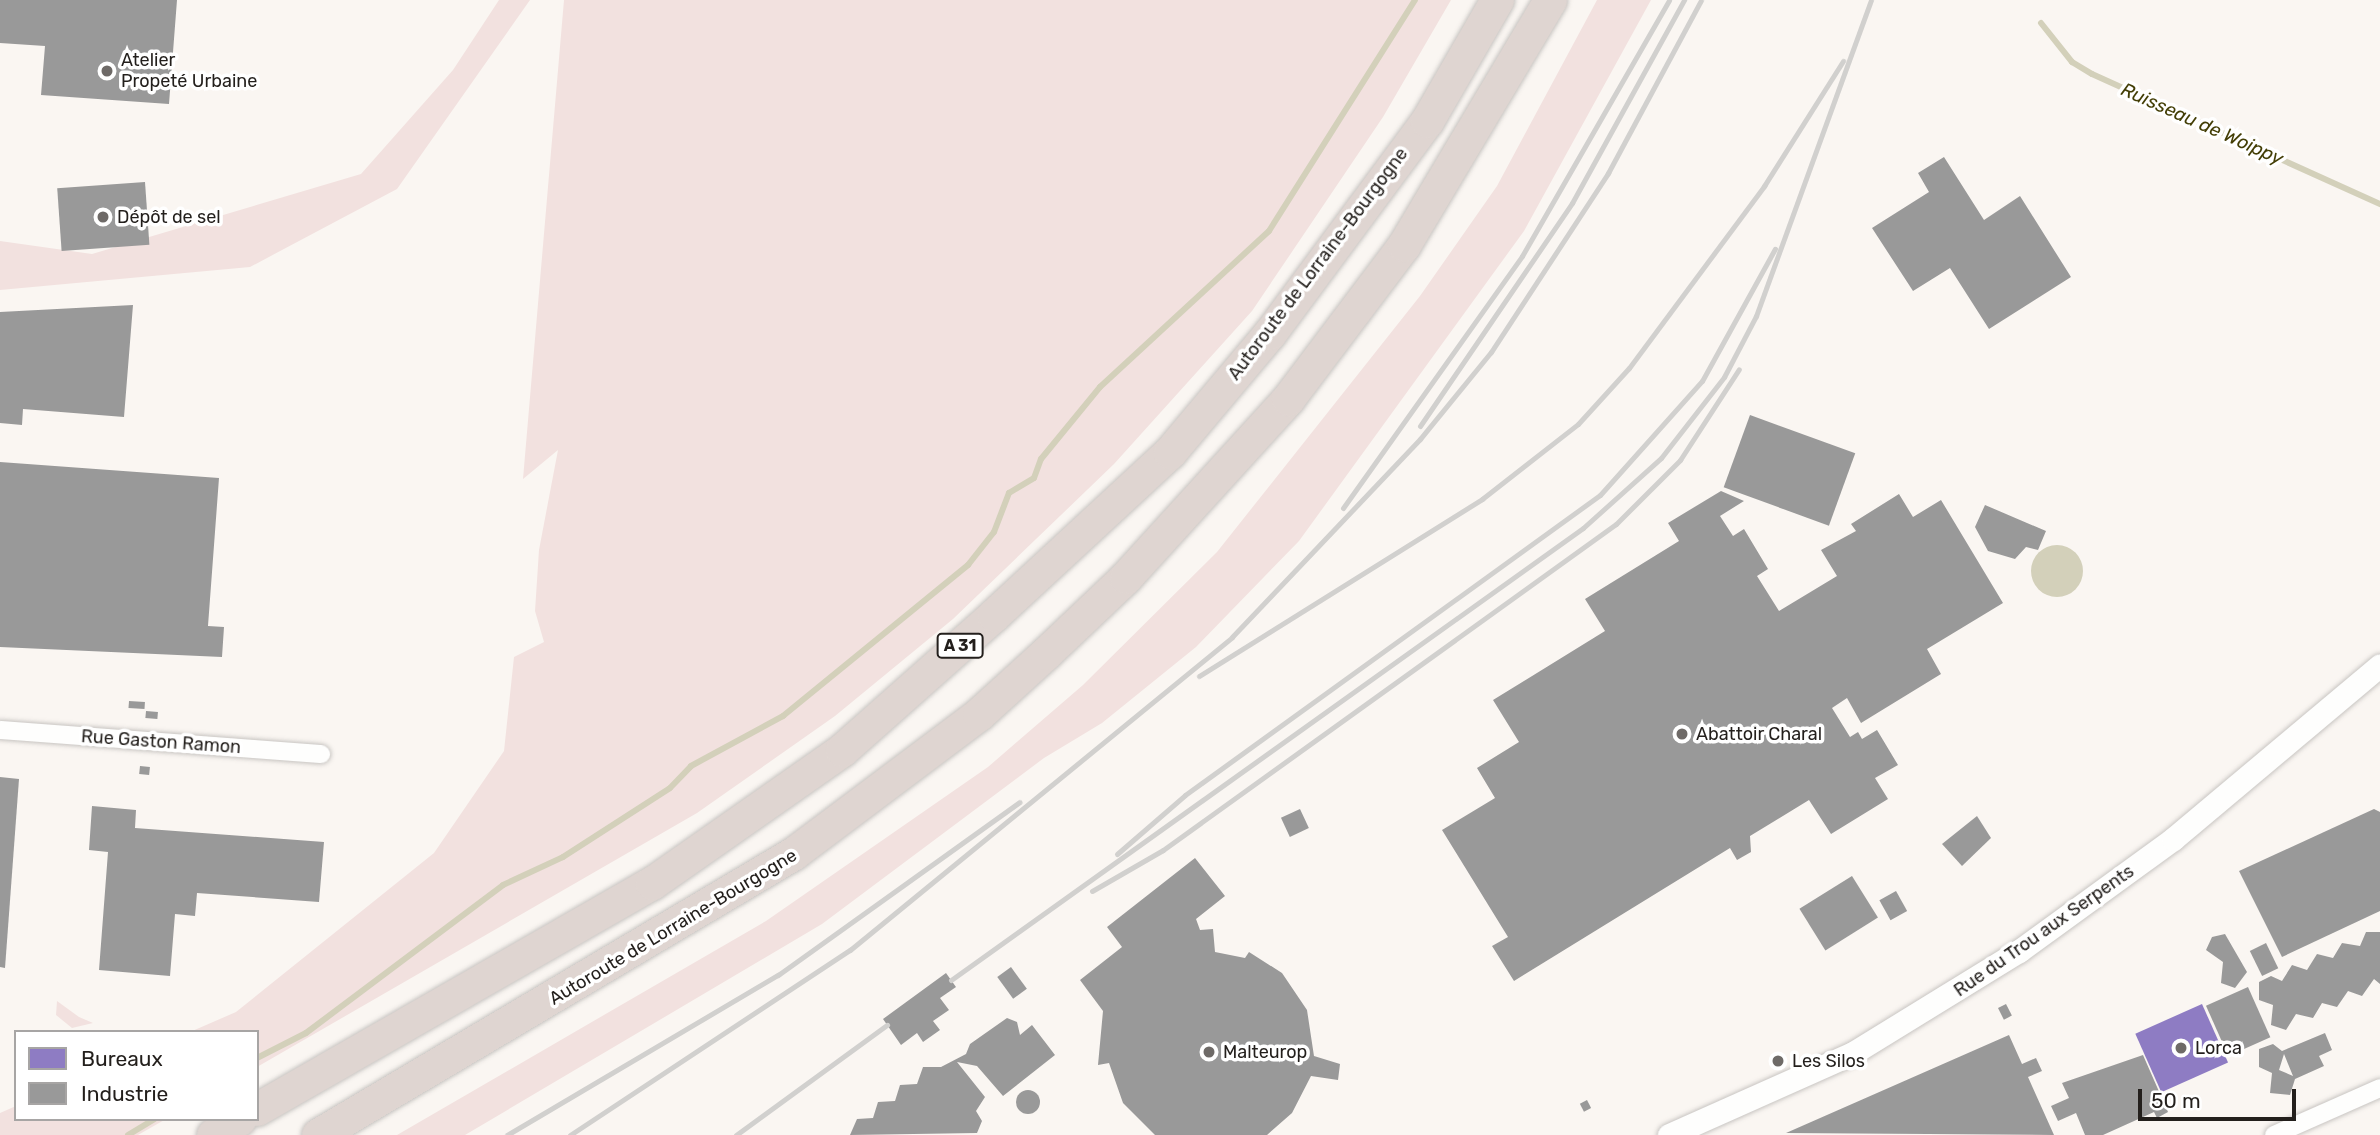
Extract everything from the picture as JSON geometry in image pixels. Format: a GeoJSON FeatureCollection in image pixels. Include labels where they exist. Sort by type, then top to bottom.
{"type":"FeatureCollection","features":[{"type":"Feature","properties":{"kind":"highway","name":"Autoroute de Lorraine-Bourgogne"},"geometry":{"type":"LineString","coordinates":[[259,1109],[652,883],[842,750],[994,615],[1170,452],[1270,333],[1427,121],[1497,0]]}},
{"type":"Feature","properties":{"kind":"highway","name":"Autoroute de Lorraine-Bourgogne"},"geometry":{"type":"LineString","coordinates":[[318,1135],[794,853],[979,714],[1046,653],[1163,538],[1289,400],[1404,245],[1550,0]]}},
{"type":"Feature","properties":{"kind":"highway"},"geometry":{"type":"LineString","coordinates":[[213,1135],[237,1121]]}},
{"type":"Feature","properties":{"kind":"street","name":"Rue du Trou aux Serpents"},"geometry":{"type":"LineString","coordinates":[[1669,1135],[1853,1053],[2020,951],[2173,839],[2380,664]]}},
{"type":"Feature","properties":{"kind":"street","name":"Rue Gaston Ramon"},"geometry":{"type":"LineString","coordinates":[[0,730],[321,754]]}},
{"type":"Feature","properties":{"kind":"street"},"geometry":{"type":"LineString","coordinates":[[2274,1135],[2380,1088]]}},
{"type":"Feature","properties":{"kind":"shaded area"},"geometry":{"type":"Polygon","coordinates":[[[499,0],[530,0],[397,189],[250,267],[0,290],[0,241],[92,254],[361,174],[453,70],[499,0]]]}},
{"type":"Feature","properties":{"kind":"shaded area"},"geometry":{"type":"Polygon","coordinates":[[[564,0],[1451,0],[1383,117],[1252,311],[1114,464],[953,619],[835,716],[697,813],[259,1066],[259,1030],[195,1030],[236,1012],[434,853],[504,751],[514,657],[544,642],[535,611],[539,550],[558,450],[523,479],[564,0]]]}},
{"type":"Feature","properties":{"kind":"shaded area"},"geometry":{"type":"Polygon","coordinates":[[[1597,0],[1651,0],[1524,231],[1299,541],[1196,647],[1102,723],[1044,758],[822,924],[465,1135],[397,1135],[766,921],[988,767],[1083,685],[1217,552],[1420,296],[1497,186],[1597,0]]]}},
{"type":"Feature","properties":{"kind":"shaded area"},"geometry":{"type":"Polygon","coordinates":[[[2057,545],[2067,547],[2075,553],[2081,561],[2081,581],[2075,589],[2067,595],[2057,597],[2047,595],[2039,589],[2033,581],[2031,571],[2033,561],[2039,553],[2047,547],[2057,545]]]}},
{"type":"Feature","properties":{"kind":"shaded area"},"geometry":{"type":"Polygon","coordinates":[[[57,1001],[79,1017],[93,1023],[72,1028],[56,1015],[57,1001]]]}},
{"type":"Feature","properties":{"kind":"shaded area"},"geometry":{"type":"Polygon","coordinates":[[[14,1107],[14,1121],[162,1121],[138,1135],[0,1135],[0,1113],[14,1107]]]}},
{"type":"Feature","properties":{"kind":"building: Bureaux"},"geometry":{"type":"Polygon","coordinates":[[[2202,1004],[2228,1062],[2161,1092],[2135,1034],[2202,1004]]]}},
{"type":"Feature","properties":{"kind":"building: Industrie","name":"Atelier Propeté Urbaine"},"geometry":{"type":"Polygon","coordinates":[[[0,0],[177,0],[169,104],[41,95],[45,46],[0,43],[0,0]]]}},
{"type":"Feature","properties":{"kind":"building: Industrie"},"geometry":{"type":"Polygon","coordinates":[[[1944,157],[1984,220],[2020,196],[2071,277],[1989,329],[1950,268],[1913,291],[1872,228],[1929,192],[1918,173],[1944,157]]]}},
{"type":"Feature","properties":{"kind":"building: Industrie","name":"Dépôt de sel"},"geometry":{"type":"Polygon","coordinates":[[[145,182],[149,245],[62,251],[57,188],[145,182]]]}},
{"type":"Feature","properties":{"kind":"building: Industrie"},"geometry":{"type":"Polygon","coordinates":[[[133,305],[124,417],[23,409],[22,425],[0,423],[0,312],[133,305]]]}},
{"type":"Feature","properties":{"kind":"building: Industrie"},"geometry":{"type":"Polygon","coordinates":[[[1750,415],[1855,453],[1829,526],[1724,487],[1750,415]]]}},
{"type":"Feature","properties":{"kind":"building: Industrie"},"geometry":{"type":"Polygon","coordinates":[[[0,462],[219,478],[208,626],[224,627],[222,657],[0,647],[0,462]]]}},
{"type":"Feature","properties":{"kind":"building: Industrie","name":"Abattoir Charal"},"geometry":{"type":"Polygon","coordinates":[[[1721,491],[1744,501],[1720,516],[1733,536],[1744,529],[1768,569],[1757,576],[1779,611],[1837,576],[1821,550],[1856,531],[1851,524],[1899,494],[1913,517],[1941,500],[2003,603],[1927,649],[1941,674],[1861,723],[1847,698],[1832,708],[1850,737],[1858,732],[1862,739],[1877,730],[1898,765],[1875,778],[1888,799],[1831,834],[1809,800],[1750,836],[1751,852],[1737,860],[1730,848],[1514,981],[1492,946],[1508,937],[1442,830],[1495,798],[1477,768],[1519,742],[1493,700],[1605,631],[1585,599],[1679,541],[1668,523],[1721,491]]]}},
{"type":"Feature","properties":{"kind":"building: Industrie"},"geometry":{"type":"Polygon","coordinates":[[[1985,505],[2046,531],[2038,550],[2026,547],[2015,559],[1988,551],[1975,527],[1985,505]]]}},
{"type":"Feature","properties":{"kind":"building: Industrie"},"geometry":{"type":"Polygon","coordinates":[[[129,701],[145,702],[144,709],[129,708],[129,701]]]}},
{"type":"Feature","properties":{"kind":"building: Industrie"},"geometry":{"type":"Polygon","coordinates":[[[146,711],[158,712],[157,719],[145,718],[146,711]]]}},
{"type":"Feature","properties":{"kind":"building: Industrie"},"geometry":{"type":"Polygon","coordinates":[[[140,766],[150,767],[149,775],[139,774],[140,766]]]}},
{"type":"Feature","properties":{"kind":"building: Industrie"},"geometry":{"type":"Polygon","coordinates":[[[0,777],[19,779],[5,968],[0,967],[0,777]]]}},
{"type":"Feature","properties":{"kind":"building: Industrie"},"geometry":{"type":"Polygon","coordinates":[[[92,806],[136,810],[135,828],[324,842],[319,902],[197,893],[195,916],[175,914],[170,976],[99,970],[108,852],[89,850],[92,806]]]}},
{"type":"Feature","properties":{"kind":"building: Industrie"},"geometry":{"type":"Polygon","coordinates":[[[1300,809],[1309,828],[1290,837],[1281,818],[1300,809]]]}},
{"type":"Feature","properties":{"kind":"building: Industrie"},"geometry":{"type":"Polygon","coordinates":[[[2374,809],[2380,812],[2380,911],[2282,957],[2239,871],[2374,809]]]}},
{"type":"Feature","properties":{"kind":"building: Industrie"},"geometry":{"type":"Polygon","coordinates":[[[1977,816],[1991,838],[1962,866],[1942,844],[1977,816]]]}},
{"type":"Feature","properties":{"kind":"building: Industrie"},"geometry":{"type":"Polygon","coordinates":[[[1195,858],[1225,896],[1196,919],[1200,930],[1213,929],[1215,952],[1245,958],[1249,952],[1282,973],[1307,1010],[1314,1056],[1340,1064],[1338,1080],[1311,1076],[1292,1113],[1267,1135],[1155,1135],[1123,1103],[1109,1063],[1098,1065],[1103,1011],[1080,980],[1122,947],[1107,927],[1195,858]]]}},
{"type":"Feature","properties":{"kind":"building: Industrie"},"geometry":{"type":"Polygon","coordinates":[[[1852,876],[1878,918],[1825,950],[1799,909],[1852,876]]]}},
{"type":"Feature","properties":{"kind":"building: Industrie"},"geometry":{"type":"Polygon","coordinates":[[[1896,891],[1907,911],[1891,920],[1879,900],[1896,891]]]}},
{"type":"Feature","properties":{"kind":"building: Industrie"},"geometry":{"type":"Polygon","coordinates":[[[2366,932],[2380,932],[2380,984],[2374,979],[2362,996],[2348,991],[2337,1007],[2322,1003],[2313,1018],[2296,1014],[2286,1030],[2271,1025],[2273,1005],[2259,1000],[2259,982],[2271,976],[2282,981],[2292,965],[2307,970],[2317,954],[2333,958],[2342,943],[2360,946],[2366,932]]]}},
{"type":"Feature","properties":{"kind":"building: Industrie"},"geometry":{"type":"Polygon","coordinates":[[[2225,934],[2247,972],[2235,988],[2221,983],[2223,962],[2206,950],[2212,937],[2225,934]]]}},
{"type":"Feature","properties":{"kind":"building: Industrie"},"geometry":{"type":"Polygon","coordinates":[[[2266,943],[2278,968],[2262,976],[2250,951],[2266,943]]]}},
{"type":"Feature","properties":{"kind":"building: Industrie"},"geometry":{"type":"Polygon","coordinates":[[[1011,967],[1027,989],[1013,999],[997,977],[1011,967]]]}},
{"type":"Feature","properties":{"kind":"building: Industrie"},"geometry":{"type":"Polygon","coordinates":[[[946,973],[956,987],[940,998],[949,1010],[933,1021],[940,1030],[923,1042],[917,1033],[901,1045],[883,1019],[946,973]]]}},
{"type":"Feature","properties":{"kind":"building: Industrie"},"geometry":{"type":"Polygon","coordinates":[[[2248,987],[2270,1037],[2228,1056],[2206,1006],[2248,987]]]}},
{"type":"Feature","properties":{"kind":"building: Industrie"},"geometry":{"type":"Polygon","coordinates":[[[2006,1004],[2012,1016],[2004,1020],[1998,1008],[2006,1004]]]}},
{"type":"Feature","properties":{"kind":"building: Industrie"},"geometry":{"type":"Polygon","coordinates":[[[1007,1018],[1017,1022],[1020,1035],[1032,1025],[1055,1055],[1003,1096],[977,1066],[957,1062],[985,1097],[976,1111],[982,1121],[977,1133],[850,1135],[857,1119],[873,1118],[878,1102],[895,1101],[900,1085],[917,1084],[923,1067],[941,1067],[966,1054],[970,1044],[1007,1018]]]}},
{"type":"Feature","properties":{"kind":"building: Industrie"},"geometry":{"type":"Polygon","coordinates":[[[2325,1033],[2332,1050],[2319,1056],[2324,1066],[2295,1079],[2290,1095],[2270,1093],[2272,1073],[2259,1067],[2259,1049],[2273,1044],[2282,1051],[2325,1033]],[[2284,1054],[2279,1070],[2293,1076],[2284,1054]]]}},
{"type":"Feature","properties":{"kind":"building: Industrie"},"geometry":{"type":"Polygon","coordinates":[[[2009,1035],[2022,1064],[2036,1058],[2042,1071],[2028,1077],[2054,1135],[1786,1133],[2009,1035]]]}},
{"type":"Feature","properties":{"kind":"building: Industrie"},"geometry":{"type":"Polygon","coordinates":[[[2143,1055],[2168,1112],[2157,1118],[2154,1112],[2103,1135],[2085,1135],[2076,1113],[2058,1121],[2051,1106],[2069,1098],[2062,1083],[2143,1055]]]}},
{"type":"Feature","properties":{"kind":"building: Industrie"},"geometry":{"type":"Polygon","coordinates":[[[1028,1090],[1037,1093],[1040,1102],[1037,1111],[1028,1114],[1019,1111],[1016,1102],[1019,1093],[1028,1090]]]}},
{"type":"Feature","properties":{"kind":"building: Industrie"},"geometry":{"type":"Polygon","coordinates":[[[1587,1100],[1591,1108],[1584,1112],[1580,1104],[1587,1100]]]}},
{"type":"Feature","properties":{"kind":"waterway"},"geometry":{"type":"LineString","coordinates":[[259,1057],[306,1033],[503,885],[563,857],[670,788],[691,766],[783,716],[968,565],[994,532],[1009,493],[1034,478],[1041,459],[1100,387],[1269,231],[1415,0]]}},
{"type":"Feature","properties":{"kind":"waterway","name":"Ruisseau de Woippy"},"geometry":{"type":"LineString","coordinates":[[2041,23],[2072,62],[2092,74],[2380,204]]}},
{"type":"Feature","properties":{"kind":"waterway"},"geometry":{"type":"LineString","coordinates":[[128,1135],[152,1121]]}},
{"type":"Feature","properties":{"kind":"railway"},"geometry":{"type":"LineString","coordinates":[[1343,508],[1522,256],[1669,0]]}},
{"type":"Feature","properties":{"kind":"railway"},"geometry":{"type":"LineString","coordinates":[[1420,426],[1572,203],[1684,0]]}},
{"type":"Feature","properties":{"kind":"railway"},"geometry":{"type":"LineString","coordinates":[[570,1135],[850,950],[1232,637],[1420,439],[1491,352],[1608,173],[1701,0]]}},
{"type":"Feature","properties":{"kind":"railway"},"geometry":{"type":"LineString","coordinates":[[951,980],[1583,528],[1661,458],[1724,377],[1756,316],[1871,0]]}},
{"type":"Feature","properties":{"kind":"railway"},"geometry":{"type":"LineString","coordinates":[[1199,676],[1482,499],[1578,424],[1629,368],[1764,186],[1843,61]]}},
{"type":"Feature","properties":{"kind":"railway"},"geometry":{"type":"LineString","coordinates":[[1117,854],[1185,795],[1600,495],[1702,381],[1775,249]]}},
{"type":"Feature","properties":{"kind":"railway"},"geometry":{"type":"LineString","coordinates":[[1092,891],[1163,850],[1616,524],[1680,460],[1739,369]]}},
{"type":"Feature","properties":{"kind":"railway"},"geometry":{"type":"LineString","coordinates":[[507,1135],[778,975],[1020,802]]}},
{"type":"Feature","properties":{"kind":"railway"},"geometry":{"type":"LineString","coordinates":[[736,1135],[887,1025]]}},
{"type":"Feature","properties":{"kind":"place","name":"Atelier Propeté Urbaine"},"geometry":{"type":"Point","coordinates":[107,71]}},
{"type":"Feature","properties":{"kind":"place","name":"Dépôt de sel"},"geometry":{"type":"Point","coordinates":[103,217]}},
{"type":"Feature","properties":{"kind":"place","name":"Abattoir Charal"},"geometry":{"type":"Point","coordinates":[1682,734]}},
{"type":"Feature","properties":{"kind":"place","name":"Lorca"},"geometry":{"type":"Point","coordinates":[2181,1048]}},
{"type":"Feature","properties":{"kind":"place","name":"Malteurop"},"geometry":{"type":"Point","coordinates":[1209,1052]}},
{"type":"Feature","properties":{"kind":"place","name":"Les Silos"},"geometry":{"type":"Point","coordinates":[1778,1061]}}]}
